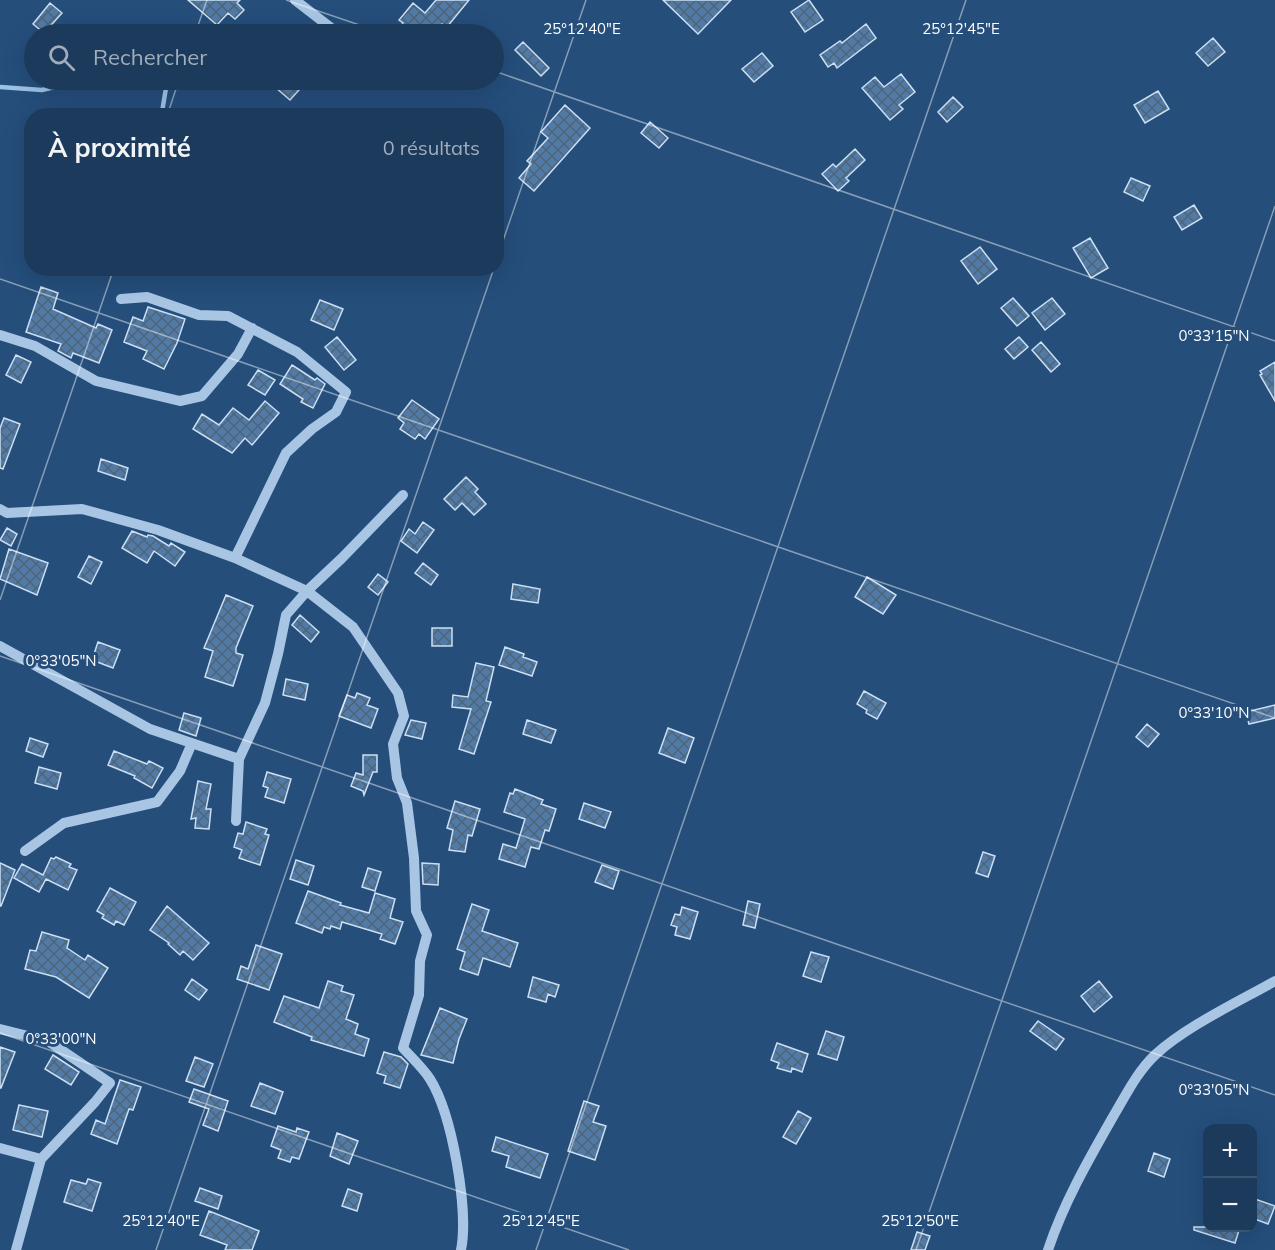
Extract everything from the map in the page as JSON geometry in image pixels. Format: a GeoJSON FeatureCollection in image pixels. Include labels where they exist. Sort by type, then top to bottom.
{"type":"FeatureCollection","features":[{"type":"Feature","properties":{"kind":"street"},"geometry":{"type":"LineString","coordinates":[[295,0],[326,24]]}},
{"type":"Feature","properties":{"kind":"street"},"geometry":{"type":"LineString","coordinates":[[121,299],[147,297],[199,315],[228,316],[297,352],[346,392],[336,412],[312,429],[286,453],[235,558]]}},
{"type":"Feature","properties":{"kind":"street"},"geometry":{"type":"LineString","coordinates":[[0,335],[35,346],[96,381],[180,401],[202,396],[238,354],[252,328]]}},
{"type":"Feature","properties":{"kind":"street"},"geometry":{"type":"LineString","coordinates":[[236,821],[239,759],[265,703],[286,615],[403,495]]}},
{"type":"Feature","properties":{"kind":"street"},"geometry":{"type":"LineString","coordinates":[[0,509],[7,513],[82,509],[158,530],[235,558],[307,591],[353,627],[398,693],[404,716],[393,744],[396,778],[407,803],[414,858],[416,911],[427,935],[420,961],[420,995],[403,1048],[430,1078],[444,1106],[462,1190],[465,1234],[461,1250]]}},
{"type":"Feature","properties":{"kind":"street"},"geometry":{"type":"LineString","coordinates":[[0,646],[150,729],[239,759]]}},
{"type":"Feature","properties":{"kind":"street"},"geometry":{"type":"LineString","coordinates":[[26,851],[64,823],[158,802],[180,771],[192,743]]}},
{"type":"Feature","properties":{"kind":"street"},"geometry":{"type":"LineString","coordinates":[[1048,1250],[1068,1198],[1136,1077],[1154,1056],[1174,1039],[1275,981]]}},
{"type":"Feature","properties":{"kind":"street"},"geometry":{"type":"LineString","coordinates":[[0,1029],[48,1041],[110,1083],[41,1159],[16,1250]]}},
{"type":"Feature","properties":{"kind":"street"},"geometry":{"type":"LineString","coordinates":[[0,1148],[41,1159]]}},
{"type":"Feature","properties":{"kind":"building"},"geometry":{"type":"Polygon","coordinates":[[[188,0],[240,0],[237,3],[244,10],[235,19],[228,13],[216,24],[188,0]]]}},
{"type":"Feature","properties":{"kind":"building"},"geometry":{"type":"Polygon","coordinates":[[[436,0],[469,0],[449,24],[402,24],[399,20],[413,3],[425,13],[436,0]]]}},
{"type":"Feature","properties":{"kind":"building"},"geometry":{"type":"Polygon","coordinates":[[[663,0],[731,0],[698,34],[663,0]]]}},
{"type":"Feature","properties":{"kind":"building"},"geometry":{"type":"Polygon","coordinates":[[[809,0],[823,20],[805,32],[791,12],[809,0]]]}},
{"type":"Feature","properties":{"kind":"building"},"geometry":{"type":"Polygon","coordinates":[[[50,3],[62,13],[52,24],[33,24],[50,3]]]}},
{"type":"Feature","properties":{"kind":"building"},"geometry":{"type":"Polygon","coordinates":[[[866,24],[876,38],[837,68],[834,63],[828,67],[820,55],[840,41],[842,43],[866,24]]]}},
{"type":"Feature","properties":{"kind":"building"},"geometry":{"type":"Polygon","coordinates":[[[1213,38],[1225,52],[1208,66],[1196,53],[1213,38]]]}},
{"type":"Feature","properties":{"kind":"building"},"geometry":{"type":"Polygon","coordinates":[[[523,42],[549,68],[541,76],[515,50],[523,42]]]}},
{"type":"Feature","properties":{"kind":"building"},"geometry":{"type":"Polygon","coordinates":[[[762,53],[773,66],[754,82],[742,69],[762,53]]]}},
{"type":"Feature","properties":{"kind":"building"},"geometry":{"type":"Polygon","coordinates":[[[901,74],[915,92],[899,105],[903,109],[890,120],[862,88],[875,77],[884,87],[901,74]]]}},
{"type":"Feature","properties":{"kind":"building"},"geometry":{"type":"Polygon","coordinates":[[[278,90],[299,90],[290,100],[278,90]]]}},
{"type":"Feature","properties":{"kind":"building"},"geometry":{"type":"Polygon","coordinates":[[[1158,91],[1169,109],[1145,123],[1134,105],[1158,91]]]}},
{"type":"Feature","properties":{"kind":"building"},"geometry":{"type":"Polygon","coordinates":[[[953,97],[963,107],[947,122],[938,112],[953,97]]]}},
{"type":"Feature","properties":{"kind":"building"},"geometry":{"type":"Polygon","coordinates":[[[565,105],[590,128],[534,191],[519,178],[531,164],[527,161],[548,138],[541,132],[565,105]]]}},
{"type":"Feature","properties":{"kind":"building"},"geometry":{"type":"Polygon","coordinates":[[[650,122],[668,138],[659,148],[641,133],[650,122]]]}},
{"type":"Feature","properties":{"kind":"building"},"geometry":{"type":"Polygon","coordinates":[[[855,149],[865,160],[846,178],[849,181],[838,191],[822,174],[833,164],[836,167],[855,149]]]}},
{"type":"Feature","properties":{"kind":"building"},"geometry":{"type":"Polygon","coordinates":[[[1131,178],[1150,186],[1143,201],[1124,192],[1131,178]]]}},
{"type":"Feature","properties":{"kind":"building"},"geometry":{"type":"Polygon","coordinates":[[[1194,205],[1202,218],[1182,230],[1174,217],[1194,205]]]}},
{"type":"Feature","properties":{"kind":"building"},"geometry":{"type":"Polygon","coordinates":[[[1090,238],[1108,268],[1091,278],[1073,248],[1090,238]]]}},
{"type":"Feature","properties":{"kind":"building"},"geometry":{"type":"Polygon","coordinates":[[[980,247],[997,269],[978,284],[961,261],[980,247]]]}},
{"type":"Feature","properties":{"kind":"building"},"geometry":{"type":"Polygon","coordinates":[[[41,287],[58,293],[53,309],[96,328],[98,324],[112,330],[99,363],[73,353],[71,358],[58,351],[61,344],[26,332],[41,287]]]}},
{"type":"Feature","properties":{"kind":"building"},"geometry":{"type":"Polygon","coordinates":[[[1013,298],[1029,316],[1017,326],[1001,308],[1013,298]]]}},
{"type":"Feature","properties":{"kind":"building"},"geometry":{"type":"Polygon","coordinates":[[[1052,298],[1065,314],[1045,330],[1032,313],[1052,298]]]}},
{"type":"Feature","properties":{"kind":"building"},"geometry":{"type":"Polygon","coordinates":[[[320,300],[343,309],[334,330],[311,320],[320,300]]]}},
{"type":"Feature","properties":{"kind":"building"},"geometry":{"type":"Polygon","coordinates":[[[148,307],[185,319],[177,343],[164,369],[143,359],[147,351],[124,342],[133,317],[143,321],[148,307]]]}},
{"type":"Feature","properties":{"kind":"building"},"geometry":{"type":"Polygon","coordinates":[[[337,337],[356,360],[344,370],[325,347],[337,337]]]}},
{"type":"Feature","properties":{"kind":"building"},"geometry":{"type":"Polygon","coordinates":[[[1019,337],[1028,347],[1014,359],[1005,349],[1019,337]]]}},
{"type":"Feature","properties":{"kind":"building"},"geometry":{"type":"Polygon","coordinates":[[[1041,342],[1060,364],[1051,372],[1032,350],[1041,342]]]}},
{"type":"Feature","properties":{"kind":"building"},"geometry":{"type":"Polygon","coordinates":[[[16,355],[31,362],[21,383],[6,375],[16,355]]]}},
{"type":"Feature","properties":{"kind":"building"},"geometry":{"type":"Polygon","coordinates":[[[1275,362],[1275,401],[1260,371],[1275,362]]]}},
{"type":"Feature","properties":{"kind":"building"},"geometry":{"type":"Polygon","coordinates":[[[292,365],[325,384],[313,408],[301,402],[303,399],[280,384],[292,365]]]}},
{"type":"Feature","properties":{"kind":"building"},"geometry":{"type":"Polygon","coordinates":[[[258,370],[275,380],[265,395],[248,385],[258,370]]]}},
{"type":"Feature","properties":{"kind":"building"},"geometry":{"type":"Polygon","coordinates":[[[412,400],[439,419],[425,439],[419,434],[415,439],[400,429],[404,423],[398,418],[412,400]]]}},
{"type":"Feature","properties":{"kind":"building"},"geometry":{"type":"Polygon","coordinates":[[[265,401],[279,413],[252,445],[245,438],[232,453],[193,429],[202,414],[219,425],[233,408],[249,420],[265,401]]]}},
{"type":"Feature","properties":{"kind":"building"},"geometry":{"type":"Polygon","coordinates":[[[4,418],[20,424],[3,469],[0,468],[0,428],[4,418]]]}},
{"type":"Feature","properties":{"kind":"building"},"geometry":{"type":"Polygon","coordinates":[[[101,459],[128,468],[125,480],[98,471],[101,459]]]}},
{"type":"Feature","properties":{"kind":"building"},"geometry":{"type":"Polygon","coordinates":[[[466,477],[478,489],[475,492],[486,504],[474,515],[462,503],[455,510],[444,499],[466,477]]]}},
{"type":"Feature","properties":{"kind":"building"},"geometry":{"type":"Polygon","coordinates":[[[423,522],[434,530],[417,553],[401,541],[409,529],[415,534],[423,522]]]}},
{"type":"Feature","properties":{"kind":"building"},"geometry":{"type":"Polygon","coordinates":[[[7,528],[17,534],[11,546],[0,540],[7,528]]]}},
{"type":"Feature","properties":{"kind":"building"},"geometry":{"type":"Polygon","coordinates":[[[132,531],[147,537],[148,535],[153,536],[169,546],[171,543],[185,552],[175,566],[154,551],[147,563],[122,548],[132,531]]]}},
{"type":"Feature","properties":{"kind":"building"},"geometry":{"type":"Polygon","coordinates":[[[9,549],[48,563],[37,595],[0,579],[9,549]]]}},
{"type":"Feature","properties":{"kind":"building"},"geometry":{"type":"Polygon","coordinates":[[[89,556],[102,562],[91,584],[78,577],[89,556]]]}},
{"type":"Feature","properties":{"kind":"building"},"geometry":{"type":"Polygon","coordinates":[[[423,563],[438,575],[431,585],[415,573],[423,563]]]}},
{"type":"Feature","properties":{"kind":"building"},"geometry":{"type":"Polygon","coordinates":[[[378,574],[388,582],[378,595],[368,587],[378,574]]]}},
{"type":"Feature","properties":{"kind":"building"},"geometry":{"type":"Polygon","coordinates":[[[867,577],[896,595],[883,614],[855,597],[867,577]]]}},
{"type":"Feature","properties":{"kind":"building"},"geometry":{"type":"Polygon","coordinates":[[[513,584],[540,589],[538,603],[511,599],[513,584]]]}},
{"type":"Feature","properties":{"kind":"building"},"geometry":{"type":"Polygon","coordinates":[[[226,595],[253,606],[236,648],[236,653],[243,655],[233,686],[205,677],[213,651],[204,648],[226,595]]]}},
{"type":"Feature","properties":{"kind":"building"},"geometry":{"type":"Polygon","coordinates":[[[300,615],[319,632],[311,642],[292,625],[300,615]]]}},
{"type":"Feature","properties":{"kind":"building"},"geometry":{"type":"Polygon","coordinates":[[[432,628],[452,628],[452,646],[432,646],[432,628]]]}},
{"type":"Feature","properties":{"kind":"building"},"geometry":{"type":"Polygon","coordinates":[[[98,642],[120,650],[113,668],[92,660],[98,642]]]}},
{"type":"Feature","properties":{"kind":"building"},"geometry":{"type":"Polygon","coordinates":[[[505,647],[537,662],[532,676],[499,665],[505,647]]]}},
{"type":"Feature","properties":{"kind":"building"},"geometry":{"type":"Polygon","coordinates":[[[476,663],[494,667],[486,701],[491,702],[474,754],[459,749],[471,709],[452,707],[453,695],[468,697],[476,663]]]}},
{"type":"Feature","properties":{"kind":"building"},"geometry":{"type":"Polygon","coordinates":[[[286,679],[308,684],[305,700],[283,695],[286,679]]]}},
{"type":"Feature","properties":{"kind":"building"},"geometry":{"type":"Polygon","coordinates":[[[864,691],[886,703],[877,719],[857,704],[864,691]]]}},
{"type":"Feature","properties":{"kind":"building"},"geometry":{"type":"Polygon","coordinates":[[[357,693],[370,698],[367,705],[378,709],[371,728],[339,716],[347,695],[355,698],[357,693]]]}},
{"type":"Feature","properties":{"kind":"building"},"geometry":{"type":"Polygon","coordinates":[[[1275,705],[1275,718],[1249,724],[1246,712],[1275,705]]]}},
{"type":"Feature","properties":{"kind":"building"},"geometry":{"type":"Polygon","coordinates":[[[184,713],[201,718],[196,736],[179,730],[184,713]]]}},
{"type":"Feature","properties":{"kind":"building"},"geometry":{"type":"Polygon","coordinates":[[[411,720],[426,723],[422,739],[405,735],[411,720]]]}},
{"type":"Feature","properties":{"kind":"building"},"geometry":{"type":"Polygon","coordinates":[[[527,720],[556,730],[551,743],[523,734],[527,720]]]}},
{"type":"Feature","properties":{"kind":"building"},"geometry":{"type":"Polygon","coordinates":[[[1147,724],[1159,734],[1148,747],[1136,737],[1147,724]]]}},
{"type":"Feature","properties":{"kind":"building"},"geometry":{"type":"Polygon","coordinates":[[[668,728],[694,738],[685,763],[659,753],[668,728]]]}},
{"type":"Feature","properties":{"kind":"building"},"geometry":{"type":"Polygon","coordinates":[[[30,738],[48,744],[43,757],[26,751],[30,738]]]}},
{"type":"Feature","properties":{"kind":"building"},"geometry":{"type":"Polygon","coordinates":[[[114,751],[147,764],[149,761],[163,768],[152,788],[134,778],[135,776],[108,765],[114,751]]]}},
{"type":"Feature","properties":{"kind":"building"},"geometry":{"type":"Polygon","coordinates":[[[363,755],[377,755],[377,772],[373,772],[364,795],[363,791],[351,786],[356,773],[363,775],[363,755]]]}},
{"type":"Feature","properties":{"kind":"building"},"geometry":{"type":"Polygon","coordinates":[[[39,767],[61,773],[57,789],[35,783],[39,767]]]}},
{"type":"Feature","properties":{"kind":"building"},"geometry":{"type":"Polygon","coordinates":[[[267,772],[291,779],[284,803],[265,797],[268,788],[263,786],[267,772]]]}},
{"type":"Feature","properties":{"kind":"building"},"geometry":{"type":"Polygon","coordinates":[[[198,781],[211,784],[206,809],[211,809],[209,829],[195,828],[196,818],[191,819],[198,781]]]}},
{"type":"Feature","properties":{"kind":"building"},"geometry":{"type":"Polygon","coordinates":[[[515,789],[543,800],[541,804],[556,809],[549,831],[545,830],[539,849],[531,847],[525,867],[499,859],[503,844],[516,848],[525,819],[504,812],[510,793],[513,794],[515,789]]]}},
{"type":"Feature","properties":{"kind":"building"},"geometry":{"type":"Polygon","coordinates":[[[455,801],[480,809],[472,836],[468,835],[465,852],[449,850],[453,830],[447,828],[455,801]]]}},
{"type":"Feature","properties":{"kind":"building"},"geometry":{"type":"Polygon","coordinates":[[[584,803],[611,812],[605,828],[579,819],[584,803]]]}},
{"type":"Feature","properties":{"kind":"building"},"geometry":{"type":"Polygon","coordinates":[[[246,822],[267,829],[265,834],[269,835],[260,865],[239,858],[242,850],[234,847],[238,833],[243,834],[246,822]]]}},
{"type":"Feature","properties":{"kind":"building"},"geometry":{"type":"Polygon","coordinates":[[[983,852],[995,856],[988,877],[976,873],[983,852]]]}},
{"type":"Feature","properties":{"kind":"building"},"geometry":{"type":"Polygon","coordinates":[[[56,857],[71,864],[69,867],[77,870],[68,890],[46,879],[39,892],[14,878],[22,864],[43,875],[51,858],[56,857]]]}},
{"type":"Feature","properties":{"kind":"building"},"geometry":{"type":"Polygon","coordinates":[[[296,860],[314,866],[308,885],[290,879],[296,860]]]}},
{"type":"Feature","properties":{"kind":"building"},"geometry":{"type":"Polygon","coordinates":[[[0,863],[15,870],[1,906],[0,906],[0,863]]]}},
{"type":"Feature","properties":{"kind":"building"},"geometry":{"type":"Polygon","coordinates":[[[422,863],[439,864],[438,885],[423,884],[422,863]]]}},
{"type":"Feature","properties":{"kind":"building"},"geometry":{"type":"Polygon","coordinates":[[[602,865],[619,871],[613,889],[595,882],[602,865]]]}},
{"type":"Feature","properties":{"kind":"building"},"geometry":{"type":"Polygon","coordinates":[[[368,868],[381,872],[375,891],[362,887],[368,868]]]}},
{"type":"Feature","properties":{"kind":"building"},"geometry":{"type":"Polygon","coordinates":[[[110,888],[136,902],[124,925],[116,921],[114,925],[102,918],[104,915],[97,911],[110,888]]]}},
{"type":"Feature","properties":{"kind":"building"},"geometry":{"type":"Polygon","coordinates":[[[308,891],[341,903],[340,905],[369,913],[375,893],[395,899],[390,918],[403,922],[395,944],[380,939],[382,934],[342,922],[340,929],[331,926],[330,929],[324,927],[322,933],[296,923],[308,891]]]}},
{"type":"Feature","properties":{"kind":"building"},"geometry":{"type":"Polygon","coordinates":[[[748,901],[760,904],[755,928],[743,925],[748,901]]]}},
{"type":"Feature","properties":{"kind":"building"},"geometry":{"type":"Polygon","coordinates":[[[472,904],[489,910],[482,931],[518,943],[510,967],[483,958],[478,975],[460,969],[465,952],[457,949],[472,904]]]}},
{"type":"Feature","properties":{"kind":"building"},"geometry":{"type":"Polygon","coordinates":[[[167,906],[209,943],[193,960],[183,951],[180,955],[169,943],[150,930],[167,906]]]}},
{"type":"Feature","properties":{"kind":"building"},"geometry":{"type":"Polygon","coordinates":[[[682,907],[698,912],[690,939],[675,935],[677,927],[671,925],[675,914],[680,915],[682,907]]]}},
{"type":"Feature","properties":{"kind":"building"},"geometry":{"type":"Polygon","coordinates":[[[42,932],[69,940],[67,948],[85,960],[88,955],[108,968],[89,998],[56,977],[25,969],[30,950],[36,951],[42,932]]]}},
{"type":"Feature","properties":{"kind":"building"},"geometry":{"type":"Polygon","coordinates":[[[256,945],[282,954],[269,990],[237,979],[241,966],[248,969],[256,945]]]}},
{"type":"Feature","properties":{"kind":"building"},"geometry":{"type":"Polygon","coordinates":[[[811,952],[829,957],[821,982],[803,976],[811,952]]]}},
{"type":"Feature","properties":{"kind":"building"},"geometry":{"type":"Polygon","coordinates":[[[533,977],[559,985],[555,997],[548,994],[546,1002],[528,997],[533,977]]]}},
{"type":"Feature","properties":{"kind":"building"},"geometry":{"type":"Polygon","coordinates":[[[192,979],[207,990],[199,1000],[185,990],[192,979]]]}},
{"type":"Feature","properties":{"kind":"building"},"geometry":{"type":"Polygon","coordinates":[[[328,981],[343,986],[341,991],[354,995],[346,1019],[358,1024],[355,1034],[369,1039],[364,1056],[311,1040],[312,1037],[274,1022],[284,996],[319,1008],[328,981]]]}},
{"type":"Feature","properties":{"kind":"building"},"geometry":{"type":"Polygon","coordinates":[[[1099,981],[1112,997],[1094,1012],[1081,996],[1099,981]]]}},
{"type":"Feature","properties":{"kind":"building"},"geometry":{"type":"Polygon","coordinates":[[[440,1008],[467,1019],[453,1063],[421,1055],[440,1008]]]}},
{"type":"Feature","properties":{"kind":"building"},"geometry":{"type":"Polygon","coordinates":[[[1038,1021],[1064,1039],[1056,1050],[1030,1031],[1038,1021]]]}},
{"type":"Feature","properties":{"kind":"building"},"geometry":{"type":"Polygon","coordinates":[[[826,1031],[844,1037],[837,1060],[818,1054],[826,1031]]]}},
{"type":"Feature","properties":{"kind":"building"},"geometry":{"type":"Polygon","coordinates":[[[777,1043],[808,1054],[802,1072],[792,1068],[791,1072],[777,1068],[779,1063],[771,1060],[777,1043]]]}},
{"type":"Feature","properties":{"kind":"building"},"geometry":{"type":"Polygon","coordinates":[[[0,1047],[15,1052],[1,1088],[0,1088],[0,1047]]]}},
{"type":"Feature","properties":{"kind":"building"},"geometry":{"type":"Polygon","coordinates":[[[384,1052],[401,1057],[408,1064],[400,1088],[384,1083],[386,1076],[377,1073],[384,1052]]]}},
{"type":"Feature","properties":{"kind":"building"},"geometry":{"type":"Polygon","coordinates":[[[53,1055],[79,1072],[71,1085],[45,1069],[53,1055]]]}},
{"type":"Feature","properties":{"kind":"building"},"geometry":{"type":"Polygon","coordinates":[[[195,1057],[213,1064],[204,1087],[186,1081],[195,1057]]]}},
{"type":"Feature","properties":{"kind":"building"},"geometry":{"type":"Polygon","coordinates":[[[120,1080],[141,1087],[133,1110],[129,1109],[117,1144],[91,1134],[96,1120],[105,1124],[120,1080]]]}},
{"type":"Feature","properties":{"kind":"building"},"geometry":{"type":"Polygon","coordinates":[[[260,1083],[283,1092],[275,1114],[251,1106],[260,1083]]]}},
{"type":"Feature","properties":{"kind":"building"},"geometry":{"type":"Polygon","coordinates":[[[194,1089],[228,1101],[218,1131],[203,1125],[209,1109],[189,1102],[194,1089]]]}},
{"type":"Feature","properties":{"kind":"building"},"geometry":{"type":"Polygon","coordinates":[[[584,1101],[599,1106],[593,1122],[606,1126],[595,1160],[568,1151],[584,1101]]]}},
{"type":"Feature","properties":{"kind":"building"},"geometry":{"type":"Polygon","coordinates":[[[19,1105],[48,1111],[42,1137],[13,1130],[19,1105]]]}},
{"type":"Feature","properties":{"kind":"building"},"geometry":{"type":"Polygon","coordinates":[[[798,1111],[811,1118],[796,1144],[783,1137],[798,1111]]]}},
{"type":"Feature","properties":{"kind":"building"},"geometry":{"type":"Polygon","coordinates":[[[278,1126],[296,1132],[297,1128],[309,1132],[299,1159],[292,1157],[290,1162],[278,1158],[281,1150],[271,1146],[278,1126]]]}},
{"type":"Feature","properties":{"kind":"building"},"geometry":{"type":"Polygon","coordinates":[[[337,1133],[358,1141],[349,1164],[330,1156],[337,1133]]]}},
{"type":"Feature","properties":{"kind":"building"},"geometry":{"type":"Polygon","coordinates":[[[496,1137],[548,1154],[540,1178],[506,1167],[509,1156],[492,1151],[496,1137]]]}},
{"type":"Feature","properties":{"kind":"building"},"geometry":{"type":"Polygon","coordinates":[[[1154,1153],[1170,1159],[1164,1177],[1148,1171],[1154,1153]]]}},
{"type":"Feature","properties":{"kind":"building"},"geometry":{"type":"Polygon","coordinates":[[[88,1179],[101,1183],[92,1211],[64,1202],[71,1180],[86,1184],[88,1179]]]}},
{"type":"Feature","properties":{"kind":"building"},"geometry":{"type":"Polygon","coordinates":[[[200,1188],[222,1196],[218,1209],[195,1201],[200,1188]]]}},
{"type":"Feature","properties":{"kind":"building"},"geometry":{"type":"Polygon","coordinates":[[[348,1189],[362,1194],[357,1211],[342,1206],[348,1189]]]}},
{"type":"Feature","properties":{"kind":"building"},"geometry":{"type":"Polygon","coordinates":[[[1257,1200],[1275,1206],[1268,1224],[1257,1220],[1257,1200]]]}},
{"type":"Feature","properties":{"kind":"building"},"geometry":{"type":"Polygon","coordinates":[[[209,1211],[259,1231],[252,1250],[225,1250],[227,1245],[200,1235],[209,1211]]]}},
{"type":"Feature","properties":{"kind":"building"},"geometry":{"type":"Polygon","coordinates":[[[1194,1227],[1203,1227],[1203,1232],[1238,1232],[1235,1243],[1194,1230],[1194,1227]]]}},
{"type":"Feature","properties":{"kind":"building"},"geometry":{"type":"Polygon","coordinates":[[[917,1232],[930,1236],[925,1250],[911,1250],[917,1232]]]}},
{"type":"Feature","properties":{"kind":"waterway"},"geometry":{"type":"LineString","coordinates":[[0,87],[24,89]]}},
{"type":"Feature","properties":{"kind":"waterway"},"geometry":{"type":"LineString","coordinates":[[163,108],[166,90]]}}]}
